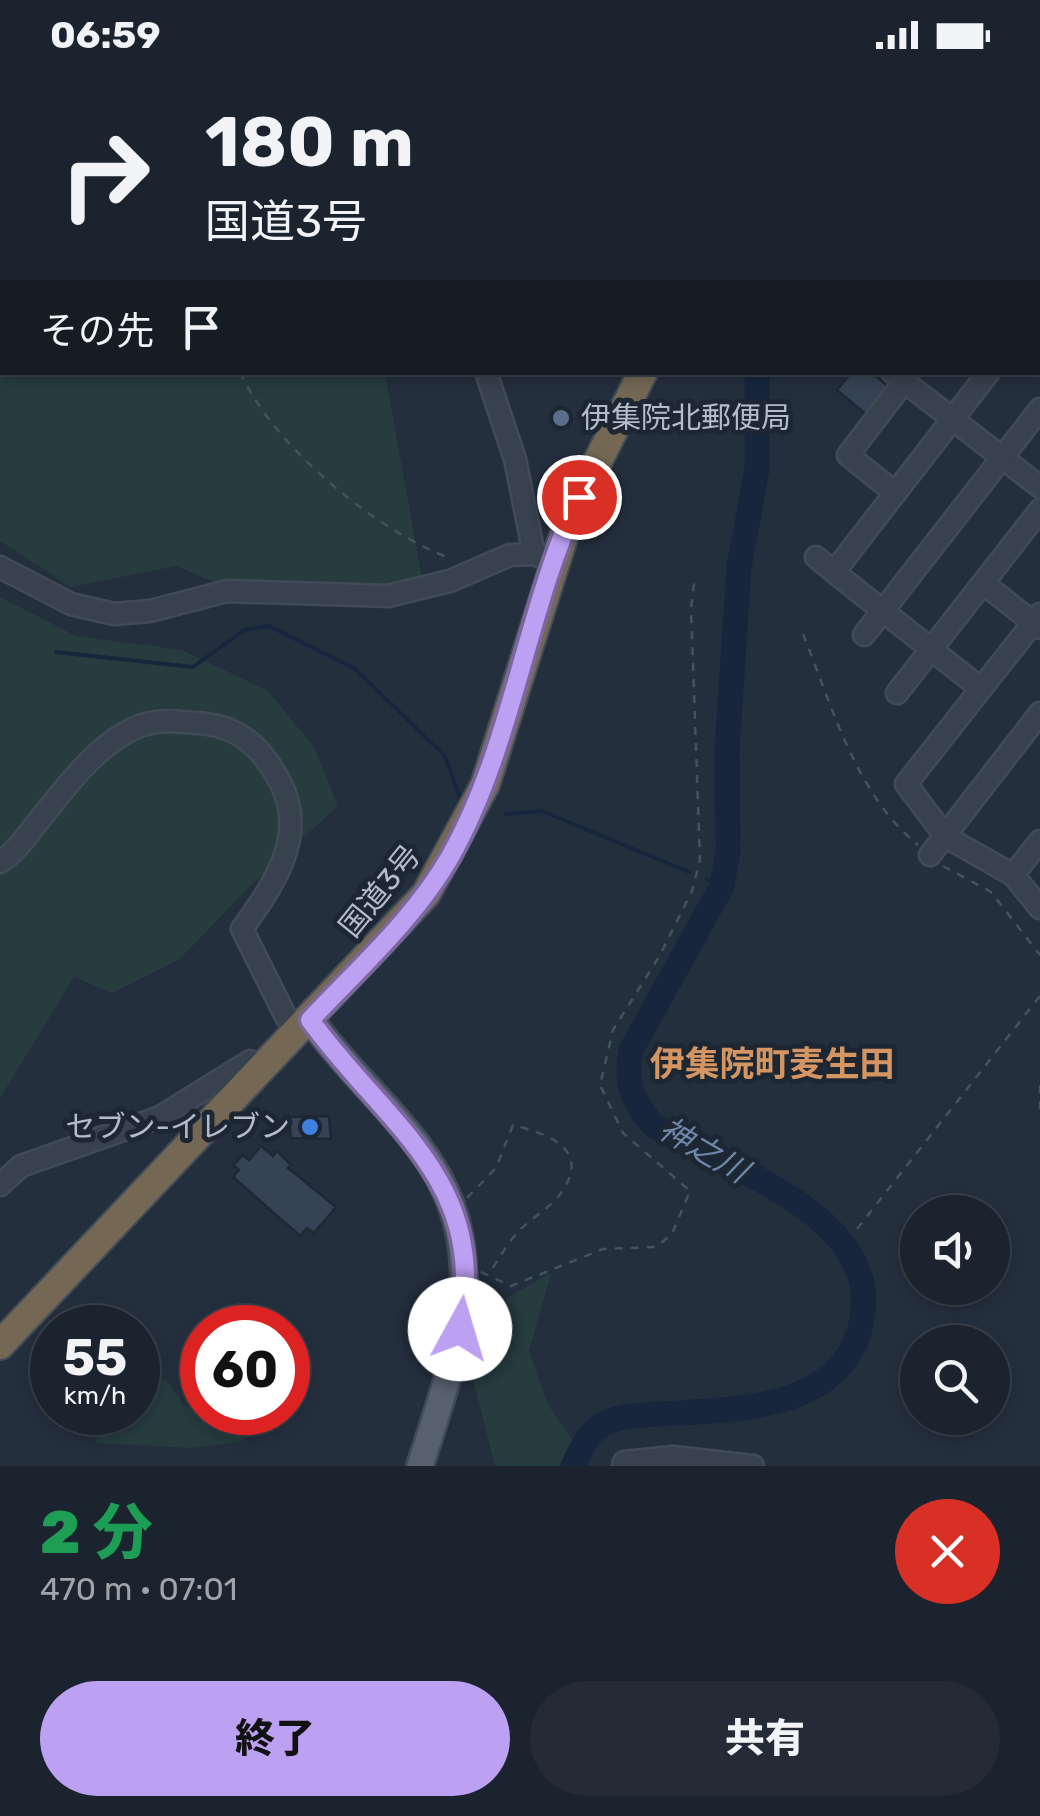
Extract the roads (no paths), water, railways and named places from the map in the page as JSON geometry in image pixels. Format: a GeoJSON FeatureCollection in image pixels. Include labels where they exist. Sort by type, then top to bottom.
{"type":"FeatureCollection","features":[{"type":"Feature","properties":{"kind":"highway","name":"国道3号"},"geometry":{"type":"LineString","coordinates":[[0,1346],[426,894],[454,849],[485,784],[544,558],[641,375]]}},
{"type":"Feature","properties":{"kind":"main road"},"geometry":{"type":"LineString","coordinates":[[305,1025],[420,1147],[455,1210],[477,1271],[420,1466]]}},
{"type":"Feature","properties":{"kind":"street"},"geometry":{"type":"LineString","coordinates":[[0,566],[71,604],[114,614],[150,611],[227,591],[388,596],[450,580],[510,555],[544,558],[487,375]]}},
{"type":"Feature","properties":{"kind":"street"},"geometry":{"type":"LineString","coordinates":[[834,572],[988,375]]}},
{"type":"Feature","properties":{"kind":"street"},"geometry":{"type":"LineString","coordinates":[[895,493],[848,455],[898,378],[1040,487]]}},
{"type":"Feature","properties":{"kind":"street"},"geometry":{"type":"LineString","coordinates":[[864,635],[1040,410]]}},
{"type":"Feature","properties":{"kind":"street"},"geometry":{"type":"LineString","coordinates":[[897,693],[1040,510]]}},
{"type":"Feature","properties":{"kind":"street"},"geometry":{"type":"LineString","coordinates":[[816,557],[980,688]]}},
{"type":"Feature","properties":{"kind":"street"},"geometry":{"type":"LineString","coordinates":[[984,584],[1038,621],[906,784],[946,836],[1013,875],[1040,908]]}},
{"type":"Feature","properties":{"kind":"street"},"geometry":{"type":"LineString","coordinates":[[0,862],[94,757],[134,728],[156,722],[212,723],[240,733],[266,754],[286,793],[290,836],[276,881],[242,929],[286,1018],[305,1025]]}},
{"type":"Feature","properties":{"kind":"street"},"geometry":{"type":"LineString","coordinates":[[930,856],[1037,723]]}},
{"type":"Feature","properties":{"kind":"street"},"geometry":{"type":"LineString","coordinates":[[1013,875],[1040,841]]}},
{"type":"Feature","properties":{"kind":"street"},"geometry":{"type":"LineString","coordinates":[[0,1185],[21,1166],[160,1116],[250,1061],[265,1066]]}},
{"type":"Feature","properties":{"kind":"street"},"geometry":{"type":"LineString","coordinates":[[623,1466],[624,1462],[672,1457],[753,1466]]}},
{"type":"Feature","properties":{"kind":"waterway","name":"神之川"},"geometry":{"type":"LineString","coordinates":[[573,1466],[589,1436],[612,1420],[748,1407],[804,1392],[827,1378],[846,1358],[859,1332],[863,1292],[852,1257],[828,1228],[796,1202],[759,1180],[653,1125],[635,1099],[629,1072],[631,1050],[722,886],[728,852],[727,751],[739,567],[757,470],[757,375]]}},
{"type":"Feature","properties":{"kind":"waterway"},"geometry":{"type":"LineString","coordinates":[[56,652],[193,667],[244,630],[269,626],[354,668],[445,756],[461,800]]}},
{"type":"Feature","properties":{"kind":"waterway"},"geometry":{"type":"LineString","coordinates":[[506,814],[542,811],[689,872]]}},
{"type":"Feature","properties":{"kind":"waterway"},"geometry":{"type":"LineString","coordinates":[[706,879],[722,886]]}},
{"type":"Feature","properties":{"kind":"place","name":"伊集院北郵便局"},"geometry":{"type":"Point","coordinates":[561,418]}},
{"type":"Feature","properties":{"kind":"place","name":"セブン-イレブン"},"geometry":{"type":"Point","coordinates":[310,1127]}},
{"type":"Feature","properties":{"kind":"district","name":"伊集院町麦生田"},"geometry":{"type":"Point","coordinates":[772,1064]}}]}
